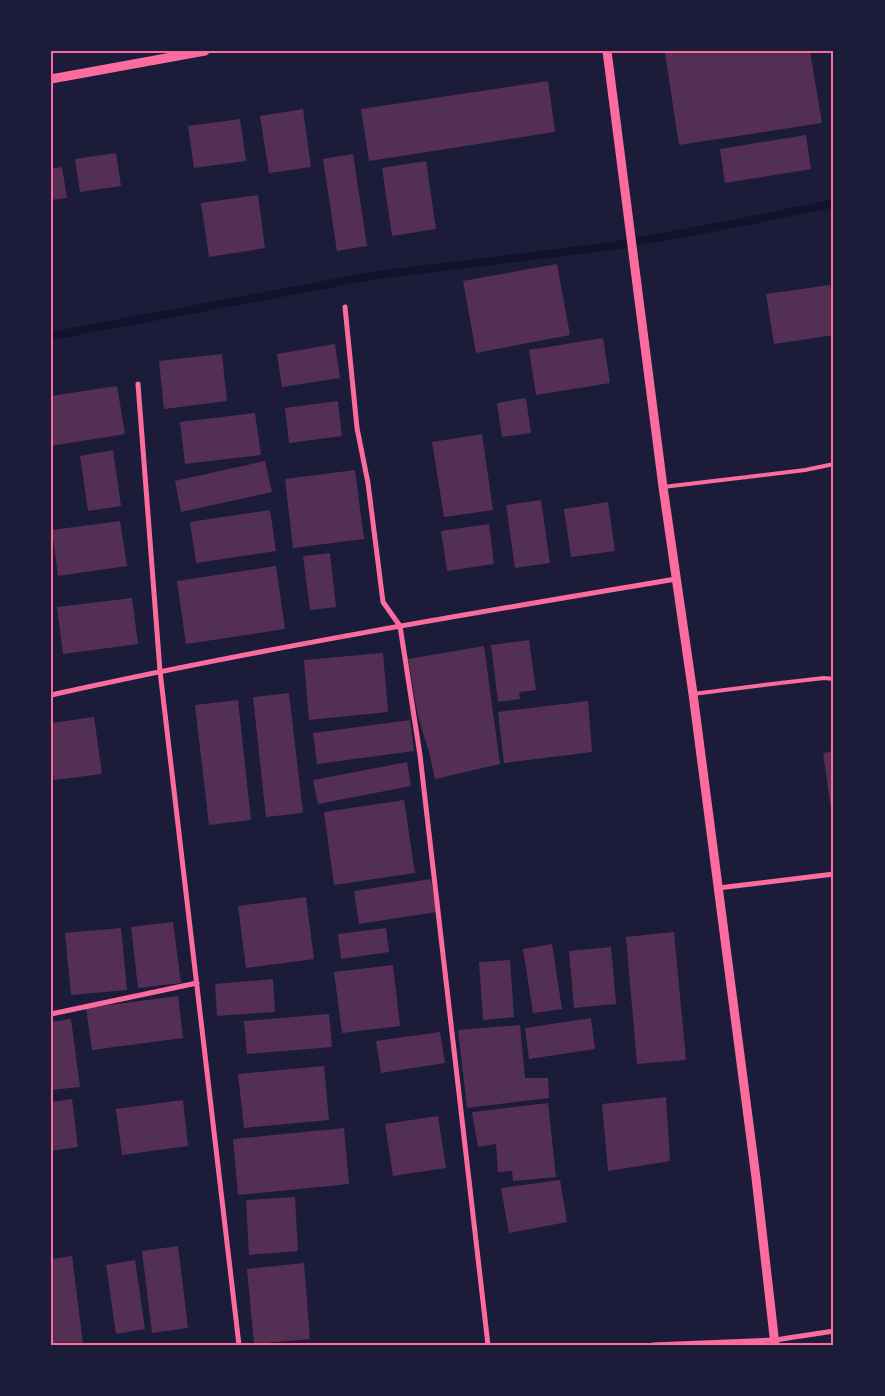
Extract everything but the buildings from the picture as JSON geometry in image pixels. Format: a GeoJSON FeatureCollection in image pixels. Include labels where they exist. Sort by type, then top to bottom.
{"type":"FeatureCollection","features":[{"type":"Feature","properties":{"kind":"street"},"geometry":{"type":"LineString","coordinates":[[51,79],[205,51]]}},
{"type":"Feature","properties":{"kind":"street"},"geometry":{"type":"LineString","coordinates":[[606,51],[663,487],[693,694],[756,1178],[775,1342]]}},
{"type":"Feature","properties":{"kind":"street"},"geometry":{"type":"LineString","coordinates":[[345,307],[358,428],[368,483],[383,602],[400,626],[421,765],[488,1345]]}},
{"type":"Feature","properties":{"kind":"street"},"geometry":{"type":"LineString","coordinates":[[138,384],[160,671],[239,1345]]}},
{"type":"Feature","properties":{"kind":"street"},"geometry":{"type":"LineString","coordinates":[[51,695],[160,671],[400,626],[676,579]]}},
{"type":"Feature","properties":{"kind":"street"},"geometry":{"type":"LineString","coordinates":[[718,888],[834,874]]}},
{"type":"Feature","properties":{"kind":"street"},"geometry":{"type":"LineString","coordinates":[[51,1014],[197,983]]}},
{"type":"Feature","properties":{"kind":"street"},"geometry":{"type":"LineString","coordinates":[[653,1345],[775,1342],[834,1331]]}},
{"type":"Feature","properties":{"kind":"lane"},"geometry":{"type":"LineString","coordinates":[[663,487],[805,470],[834,464]]}},
{"type":"Feature","properties":{"kind":"lane"},"geometry":{"type":"LineString","coordinates":[[693,694],[824,678],[834,679]]}},
{"type":"Feature","properties":{"kind":"waterway"},"geometry":{"type":"LineString","coordinates":[[51,336],[377,275],[613,246],[834,203]]}}]}
